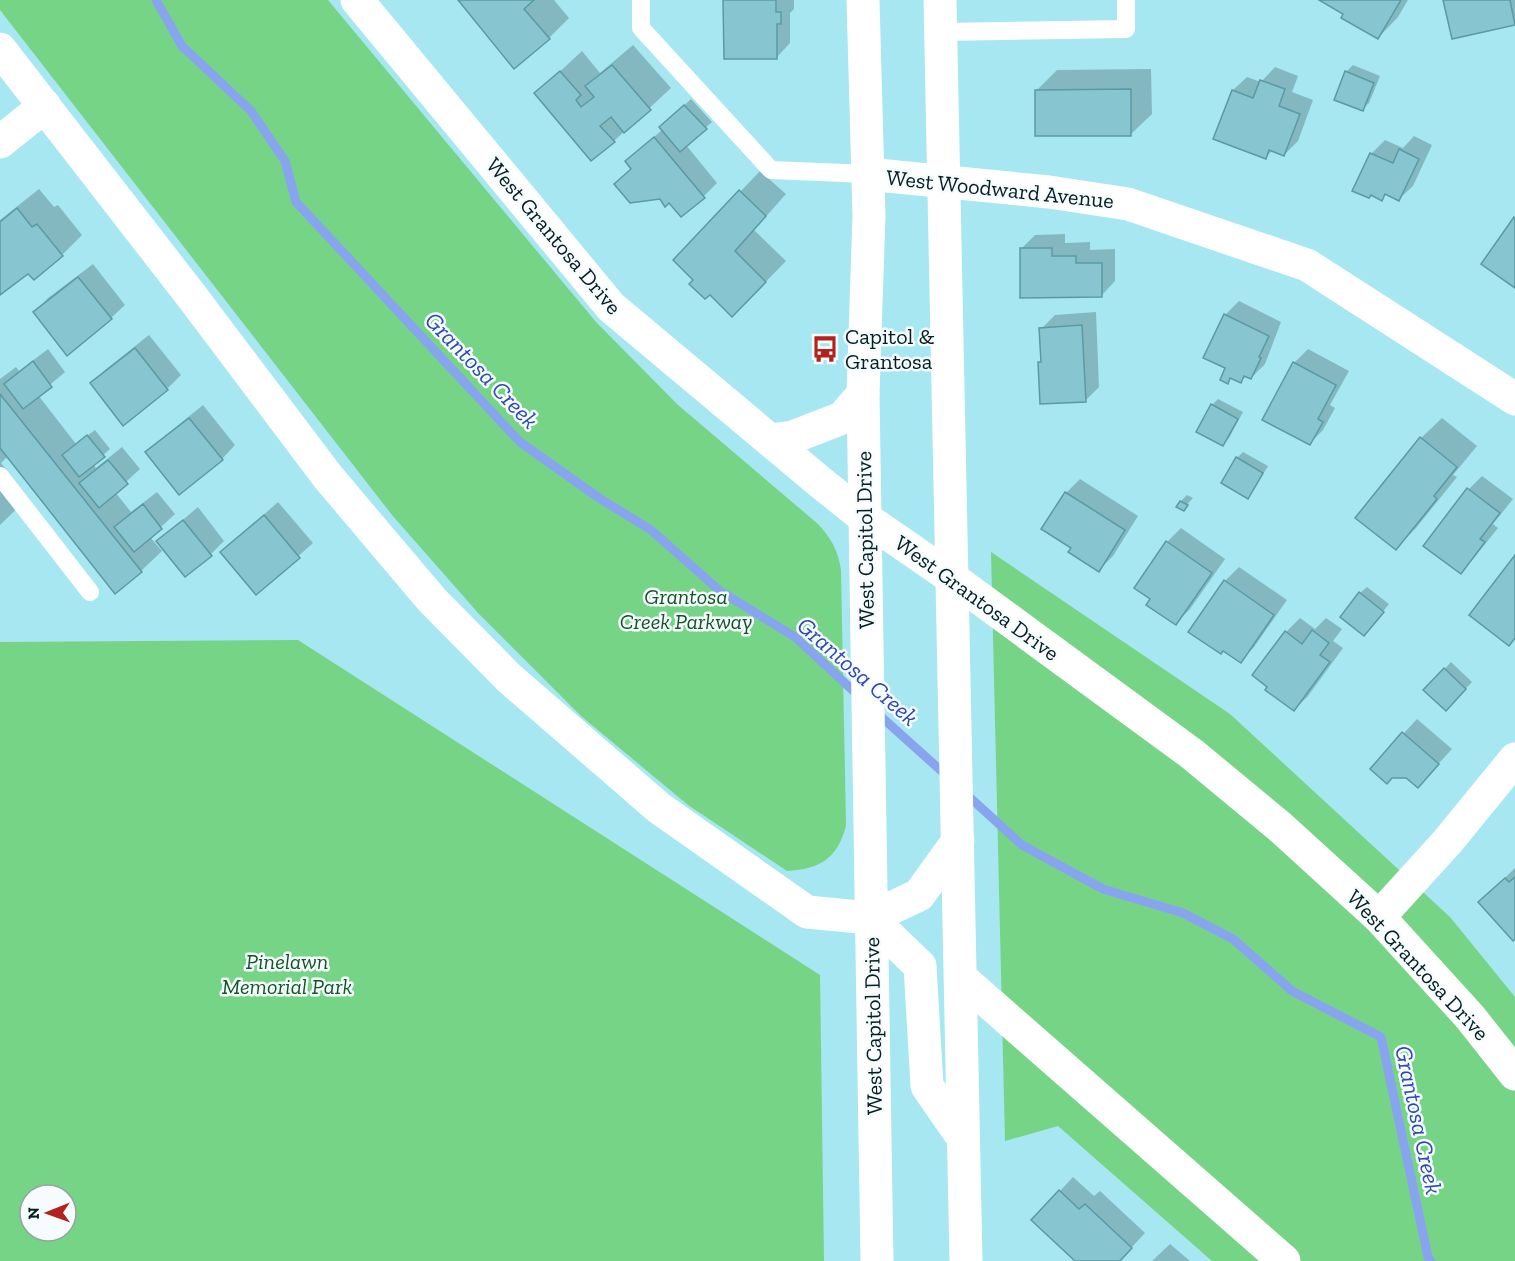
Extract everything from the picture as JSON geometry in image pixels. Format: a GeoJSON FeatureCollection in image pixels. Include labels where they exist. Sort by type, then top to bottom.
{"type":"FeatureCollection","features":[{"type":"Feature","properties":{"kind":"street","name":"West Grantosa Drive"},"geometry":{"type":"LineString","coordinates":[[357,0],[610,307],[866,518],[952,578],[1192,754],[1279,826],[1379,917],[1470,1017],[1515,1074]]}},
{"type":"Feature","properties":{"kind":"street","name":"West Capitol Drive"},"geometry":{"type":"LineString","coordinates":[[863,0],[868,216],[863,393],[877,1261]]}},
{"type":"Feature","properties":{"kind":"street"},"geometry":{"type":"LineString","coordinates":[[940,16],[966,1261]]}},
{"type":"Feature","properties":{"kind":"street"},"geometry":{"type":"LineString","coordinates":[[0,49],[328,477],[432,600],[509,678],[659,807],[807,912],[870,918],[919,895],[958,841]]}},
{"type":"Feature","properties":{"kind":"street"},"geometry":{"type":"LineString","coordinates":[[0,142],[45,106]]}},
{"type":"Feature","properties":{"kind":"street","name":"West Woodward Avenue"},"geometry":{"type":"LineString","coordinates":[[867,174],[1049,192],[1128,204],[1307,265],[1515,399]]}},
{"type":"Feature","properties":{"kind":"street"},"geometry":{"type":"LineString","coordinates":[[770,440],[793,437],[842,418],[863,393]]}},
{"type":"Feature","properties":{"kind":"street"},"geometry":{"type":"LineString","coordinates":[[1379,917],[1448,841],[1515,759]]}},
{"type":"Feature","properties":{"kind":"street"},"geometry":{"type":"LineString","coordinates":[[870,918],[920,966],[927,1086],[963,1138]]}},
{"type":"Feature","properties":{"kind":"street"},"geometry":{"type":"LineString","coordinates":[[961,978],[1284,1261]]}},
{"type":"Feature","properties":{"kind":"lane"},"geometry":{"type":"LineString","coordinates":[[641,0],[641,28],[771,170],[867,174]]}},
{"type":"Feature","properties":{"kind":"lane"},"geometry":{"type":"LineString","coordinates":[[940,16],[1126,29],[1126,0]]}},
{"type":"Feature","properties":{"kind":"lane"},"geometry":{"type":"LineString","coordinates":[[0,476],[90,592]]}},
{"type":"Feature","properties":{"kind":"green space","name":"Grantosa Creek Parkway"},"geometry":{"type":"Polygon","coordinates":[[[0,0],[328,0],[596,322],[678,405],[818,524],[830,539],[836,550],[841,570],[846,826],[838,847],[826,860],[809,868],[787,871],[688,805],[581,716],[479,614],[392,515],[0,10],[0,0]]]}},
{"type":"Feature","properties":{"kind":"green space"},"geometry":{"type":"Polygon","coordinates":[[[991,552],[1230,714],[1450,917],[1515,997],[1515,1261],[1212,1261],[1058,1126],[1005,1141],[991,552]]]}},
{"type":"Feature","properties":{"kind":"green space","name":"Pinelawn Memorial Park"},"geometry":{"type":"Polygon","coordinates":[[[298,640],[820,975],[824,1261],[0,1261],[0,642],[298,640]]]}},
{"type":"Feature","properties":{"kind":"building"},"geometry":{"type":"Polygon","coordinates":[[[458,0],[534,0],[524,9],[550,39],[514,69],[458,0]]]}},
{"type":"Feature","properties":{"kind":"building"},"geometry":{"type":"Polygon","coordinates":[[[723,0],[776,0],[776,12],[781,12],[781,24],[777,24],[777,59],[724,59],[723,0]]]}},
{"type":"Feature","properties":{"kind":"building"},"geometry":{"type":"Polygon","coordinates":[[[1319,0],[1401,0],[1378,39],[1341,18],[1343,14],[1319,0]]]}},
{"type":"Feature","properties":{"kind":"building"},"geometry":{"type":"Polygon","coordinates":[[[1443,0],[1510,0],[1515,25],[1452,39],[1443,0]]]}},
{"type":"Feature","properties":{"kind":"building"},"geometry":{"type":"Polygon","coordinates":[[[612,65],[651,110],[624,133],[611,117],[600,126],[615,142],[591,161],[534,93],[560,71],[581,95],[576,100],[581,107],[594,97],[585,86],[612,65]]]}},
{"type":"Feature","properties":{"kind":"building"},"geometry":{"type":"Polygon","coordinates":[[[1345,71],[1374,83],[1363,111],[1334,100],[1345,71]]]}},
{"type":"Feature","properties":{"kind":"building"},"geometry":{"type":"Polygon","coordinates":[[[1260,80],[1285,89],[1279,106],[1300,114],[1284,156],[1269,150],[1266,159],[1213,139],[1232,90],[1253,98],[1260,80]]]}},
{"type":"Feature","properties":{"kind":"building"},"geometry":{"type":"Polygon","coordinates":[[[1131,89],[1131,136],[1035,136],[1035,90],[1131,89]]]}},
{"type":"Feature","properties":{"kind":"building"},"geometry":{"type":"Polygon","coordinates":[[[684,105],[707,129],[680,152],[659,127],[684,105]]]}},
{"type":"Feature","properties":{"kind":"building"},"geometry":{"type":"Polygon","coordinates":[[[654,137],[705,198],[681,217],[669,203],[665,207],[660,199],[630,203],[614,184],[631,169],[625,161],[654,137]]]}},
{"type":"Feature","properties":{"kind":"building"},"geometry":{"type":"Polygon","coordinates":[[[1399,149],[1419,159],[1399,201],[1385,194],[1382,201],[1371,195],[1369,198],[1352,191],[1370,153],[1393,163],[1399,149]]]}},
{"type":"Feature","properties":{"kind":"building"},"geometry":{"type":"Polygon","coordinates":[[[739,190],[766,216],[735,251],[766,282],[732,317],[710,295],[705,299],[689,284],[693,280],[673,260],[739,190]]]}},
{"type":"Feature","properties":{"kind":"building"},"geometry":{"type":"Polygon","coordinates":[[[17,208],[32,227],[37,224],[63,256],[34,280],[28,274],[0,295],[0,222],[17,208]]]}},
{"type":"Feature","properties":{"kind":"building"},"geometry":{"type":"Polygon","coordinates":[[[1515,218],[1515,288],[1481,264],[1515,218]]]}},
{"type":"Feature","properties":{"kind":"building"},"geometry":{"type":"Polygon","coordinates":[[[1020,248],[1052,248],[1052,256],[1076,256],[1076,263],[1102,263],[1102,297],[1020,298],[1020,248]]]}},
{"type":"Feature","properties":{"kind":"building"},"geometry":{"type":"Polygon","coordinates":[[[78,277],[112,319],[67,356],[33,312],[78,277]]]}},
{"type":"Feature","properties":{"kind":"building"},"geometry":{"type":"Polygon","coordinates":[[[1224,314],[1269,336],[1251,379],[1244,376],[1241,383],[1230,378],[1228,384],[1220,380],[1225,368],[1203,358],[1224,314]]]}},
{"type":"Feature","properties":{"kind":"building"},"geometry":{"type":"Polygon","coordinates":[[[1082,325],[1086,402],[1040,404],[1039,328],[1082,325]]]}},
{"type":"Feature","properties":{"kind":"building"},"geometry":{"type":"Polygon","coordinates":[[[135,348],[168,390],[123,426],[90,383],[135,348]]]}},
{"type":"Feature","properties":{"kind":"building"},"geometry":{"type":"Polygon","coordinates":[[[33,361],[52,387],[23,409],[4,384],[33,361]]]}},
{"type":"Feature","properties":{"kind":"building"},"geometry":{"type":"Polygon","coordinates":[[[1293,362],[1336,385],[1318,419],[1323,422],[1310,445],[1262,420],[1293,362]]]}},
{"type":"Feature","properties":{"kind":"building"},"geometry":{"type":"Polygon","coordinates":[[[0,394],[142,572],[115,594],[0,448],[0,394]]]}},
{"type":"Feature","properties":{"kind":"building"},"geometry":{"type":"Polygon","coordinates":[[[1211,404],[1238,419],[1223,446],[1196,432],[1211,404]]]}},
{"type":"Feature","properties":{"kind":"building"},"geometry":{"type":"Polygon","coordinates":[[[189,418],[223,460],[179,495],[145,452],[189,418]]]}},
{"type":"Feature","properties":{"kind":"building"},"geometry":{"type":"Polygon","coordinates":[[[87,435],[105,457],[79,477],[62,455],[87,435]]]}},
{"type":"Feature","properties":{"kind":"building"},"geometry":{"type":"Polygon","coordinates":[[[1420,437],[1457,467],[1434,496],[1437,499],[1396,550],[1355,518],[1420,437]]]}},
{"type":"Feature","properties":{"kind":"building"},"geometry":{"type":"Polygon","coordinates":[[[1236,457],[1263,473],[1248,499],[1221,483],[1236,457]]]}},
{"type":"Feature","properties":{"kind":"building"},"geometry":{"type":"Polygon","coordinates":[[[108,460],[128,484],[99,508],[79,483],[108,460]]]}},
{"type":"Feature","properties":{"kind":"building"},"geometry":{"type":"Polygon","coordinates":[[[1467,488],[1500,513],[1480,539],[1485,542],[1461,574],[1423,546],[1467,488]]]}},
{"type":"Feature","properties":{"kind":"building"},"geometry":{"type":"Polygon","coordinates":[[[1065,492],[1125,530],[1099,572],[1068,552],[1071,548],[1041,529],[1065,492]]]}},
{"type":"Feature","properties":{"kind":"building"},"geometry":{"type":"Polygon","coordinates":[[[1180,501],[1188,505],[1184,511],[1176,507],[1180,501]]]}},
{"type":"Feature","properties":{"kind":"building"},"geometry":{"type":"Polygon","coordinates":[[[143,504],[162,529],[134,552],[114,527],[143,504]]]}},
{"type":"Feature","properties":{"kind":"building"},"geometry":{"type":"Polygon","coordinates":[[[264,515],[300,558],[256,595],[220,552],[264,515]]]}},
{"type":"Feature","properties":{"kind":"building"},"geometry":{"type":"Polygon","coordinates":[[[183,520],[212,556],[185,577],[156,541],[183,520]]]}},
{"type":"Feature","properties":{"kind":"building"},"geometry":{"type":"Polygon","coordinates":[[[1166,541],[1212,573],[1176,625],[1146,605],[1150,599],[1134,588],[1166,541]]]}},
{"type":"Feature","properties":{"kind":"building"},"geometry":{"type":"Polygon","coordinates":[[[1515,555],[1515,638],[1509,646],[1469,615],[1515,555]]]}},
{"type":"Feature","properties":{"kind":"building"},"geometry":{"type":"Polygon","coordinates":[[[1224,580],[1274,615],[1241,663],[1223,651],[1221,654],[1188,632],[1224,580]]]}},
{"type":"Feature","properties":{"kind":"building"},"geometry":{"type":"Polygon","coordinates":[[[1359,592],[1384,612],[1364,636],[1340,617],[1359,592]]]}},
{"type":"Feature","properties":{"kind":"building"},"geometry":{"type":"Polygon","coordinates":[[[1312,630],[1329,643],[1320,655],[1330,662],[1294,711],[1265,690],[1267,687],[1252,675],[1285,631],[1302,644],[1312,630]]]}},
{"type":"Feature","properties":{"kind":"building"},"geometry":{"type":"Polygon","coordinates":[[[1444,668],[1466,689],[1446,711],[1423,690],[1444,668]]]}},
{"type":"Feature","properties":{"kind":"building"},"geometry":{"type":"Polygon","coordinates":[[[1402,732],[1439,764],[1418,788],[1406,778],[1392,778],[1387,784],[1370,769],[1402,732]]]}},
{"type":"Feature","properties":{"kind":"building"},"geometry":{"type":"Polygon","coordinates":[[[1515,877],[1515,939],[1513,941],[1478,902],[1505,878],[1509,882],[1515,877]]]}},
{"type":"Feature","properties":{"kind":"building"},"geometry":{"type":"Polygon","coordinates":[[[1059,1190],[1079,1209],[1085,1204],[1132,1248],[1120,1261],[1075,1261],[1031,1220],[1059,1190]]]}},
{"type":"Feature","properties":{"kind":"waterway","name":"Grantosa Creek"},"geometry":{"type":"LineString","coordinates":[[156,0],[182,46],[251,111],[285,161],[296,202],[520,442],[599,498],[651,530],[720,591],[795,637],[860,697]]}},
{"type":"Feature","properties":{"kind":"waterway","name":"Grantosa Creek"},"geometry":{"type":"LineString","coordinates":[[877,713],[947,776]]}},
{"type":"Feature","properties":{"kind":"waterway","name":"Grantosa Creek"},"geometry":{"type":"LineString","coordinates":[[966,794],[1022,845],[1103,889],[1183,913],[1233,939],[1292,991],[1381,1037],[1428,1257],[1431,1261]]}},
{"type":"Feature","properties":{"kind":"place","name":"Capitol & Grantosa"},"geometry":{"type":"Point","coordinates":[825,349]}}]}
